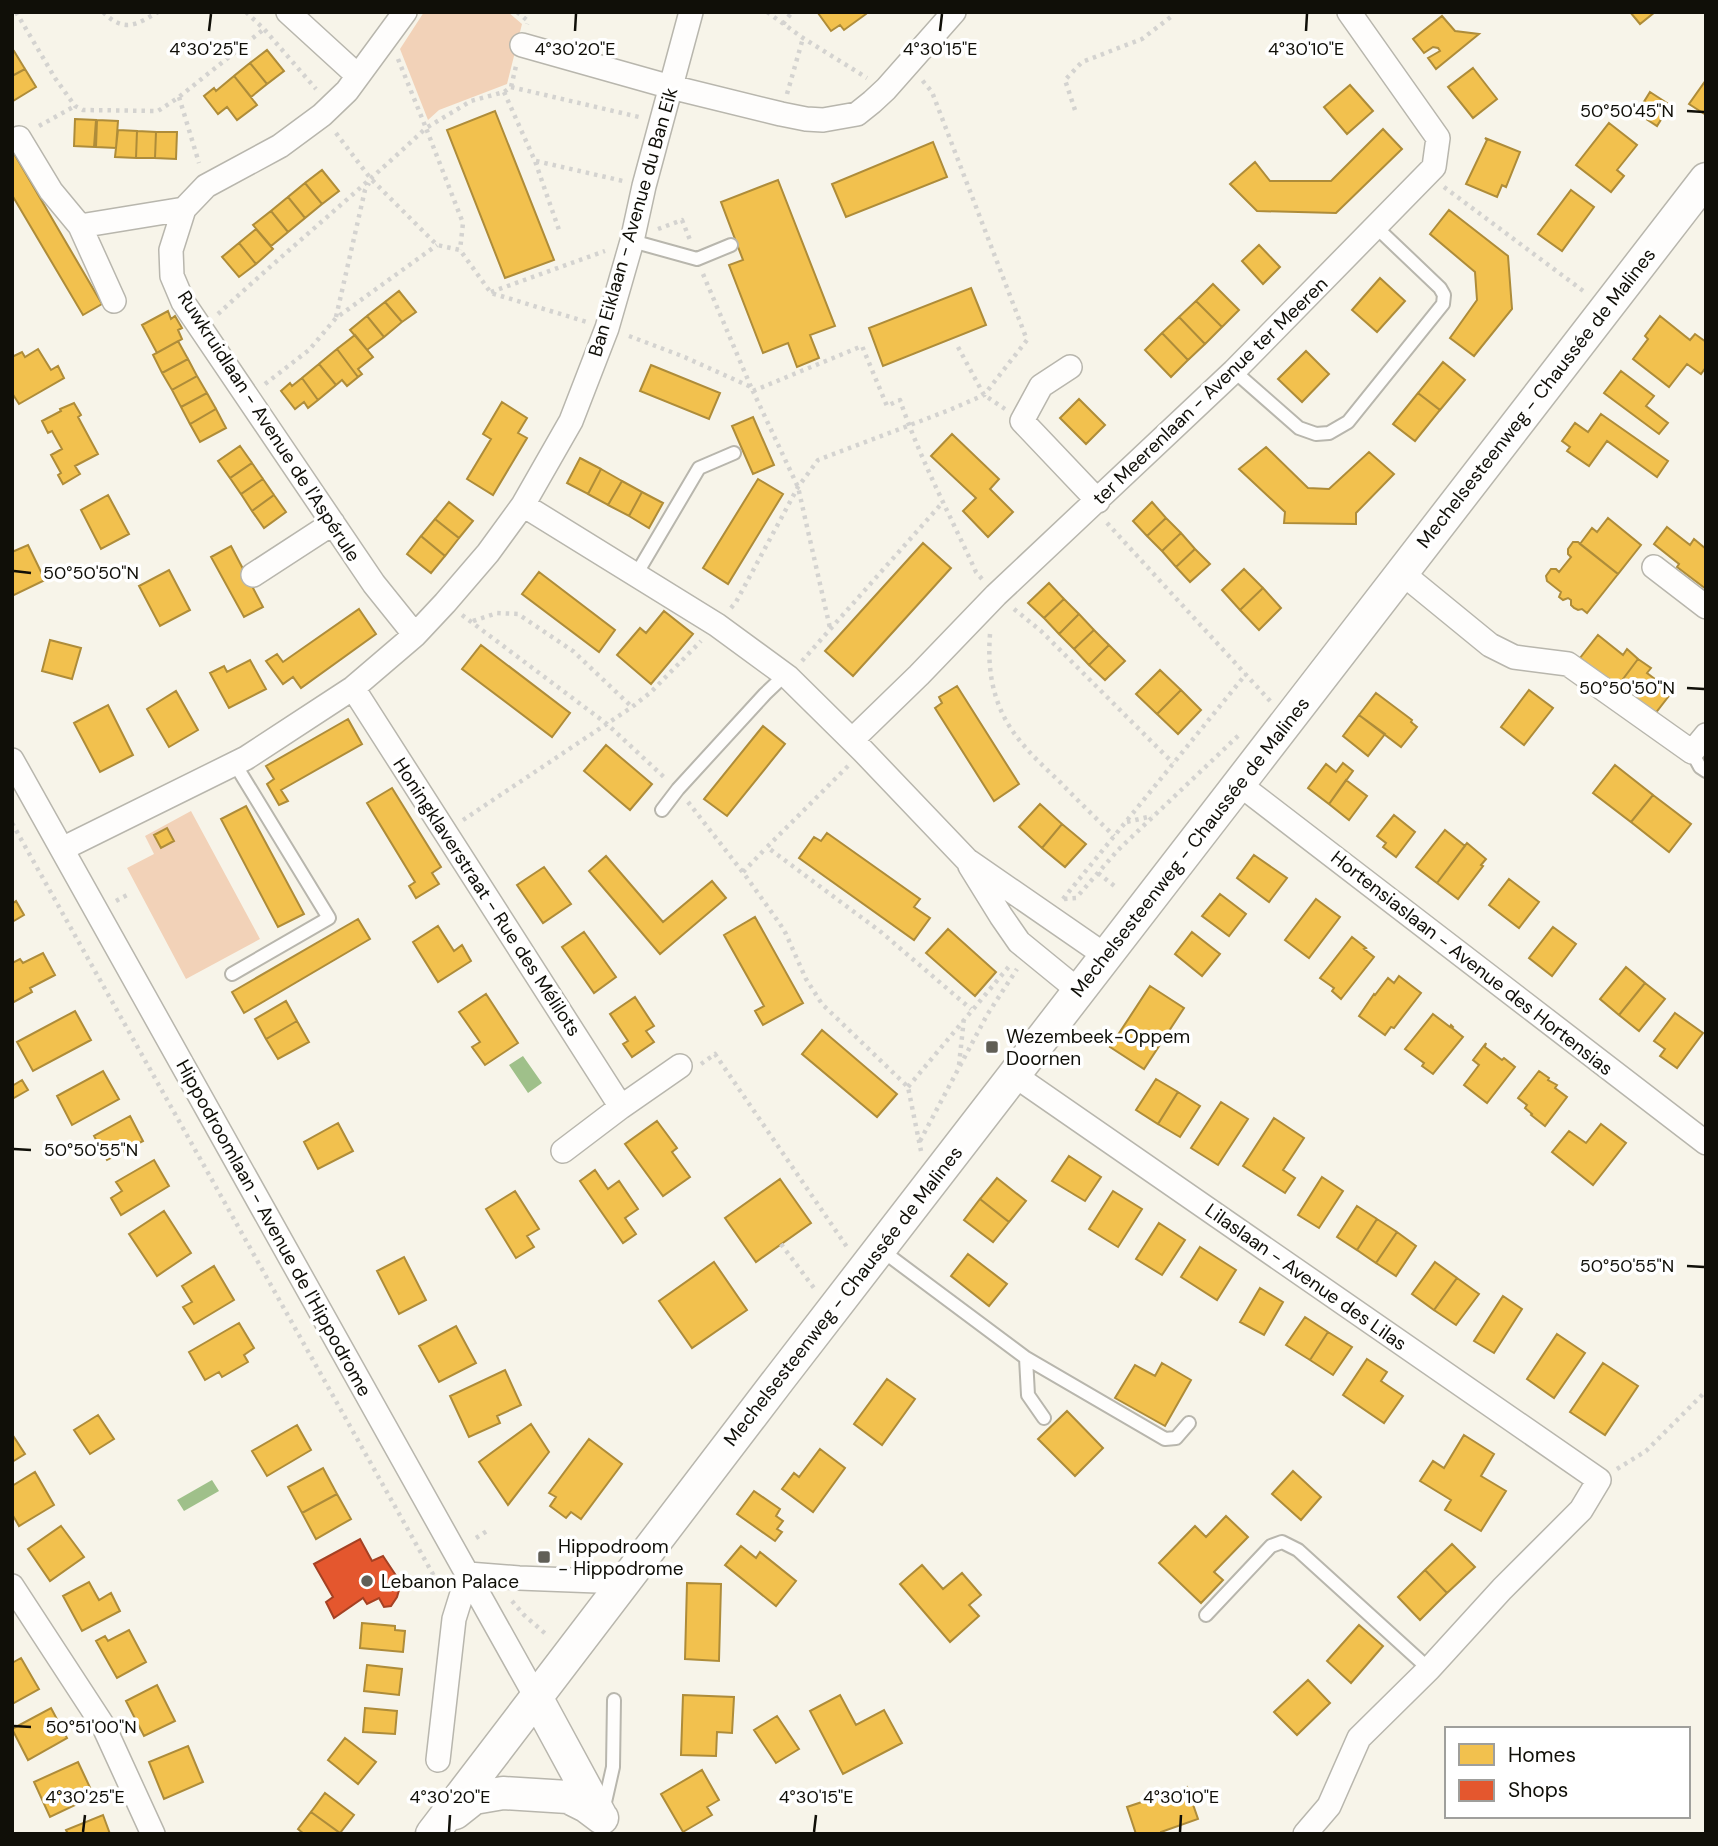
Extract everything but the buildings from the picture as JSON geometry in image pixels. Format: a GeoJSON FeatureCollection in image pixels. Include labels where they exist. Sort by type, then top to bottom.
{"type":"FeatureCollection","features":[{"type":"Feature","properties":{"kind":"main road","name":"Mechelsesteenweg - Chaussée de Malines"},"geometry":{"type":"LineString","coordinates":[[432,1834],[623,1582],[1706,179]]}},
{"type":"Feature","properties":{"kind":"main road"},"geometry":{"type":"LineString","coordinates":[[536,1697],[606,1826]]}},
{"type":"Feature","properties":{"kind":"main road"},"geometry":{"type":"LineString","coordinates":[[432,1834],[465,1804],[474,1798],[493,1793],[568,1797],[586,1806],[606,1826]]}},
{"type":"Feature","properties":{"kind":"street"},"geometry":{"type":"LineString","coordinates":[[288,12],[358,76]]}},
{"type":"Feature","properties":{"kind":"street","name":"Ruwkruidlaan - Avenue de l'Aspérule"},"geometry":{"type":"LineString","coordinates":[[405,12],[347,91],[322,115],[280,146],[206,186],[184,209],[171,250],[172,275],[183,302],[374,584],[415,635]]}},
{"type":"Feature","properties":{"kind":"street","name":"Ban Eiklaan - Avenue du Ban Eik"},"geometry":{"type":"LineString","coordinates":[[62,849],[235,764],[353,688],[415,635],[488,553],[523,505],[571,421],[607,328],[691,12]]}},
{"type":"Feature","properties":{"kind":"street"},"geometry":{"type":"LineString","coordinates":[[522,45],[671,87],[781,114],[823,120],[857,114],[886,89],[954,12]]}},
{"type":"Feature","properties":{"kind":"street","name":"ter Meerenlaan - Avenue ter Meeren"},"geometry":{"type":"LineString","coordinates":[[857,745],[919,675],[996,595],[1234,370],[1434,167],[1438,138],[1349,12]]}},
{"type":"Feature","properties":{"kind":"street"},"geometry":{"type":"LineString","coordinates":[[19,138],[51,191],[80,226],[114,300]]}},
{"type":"Feature","properties":{"kind":"street"},"geometry":{"type":"LineString","coordinates":[[80,226],[184,209]]}},
{"type":"Feature","properties":{"kind":"street"},"geometry":{"type":"LineString","coordinates":[[1070,367],[1041,386],[1023,421],[1095,504]]}},
{"type":"Feature","properties":{"kind":"street"},"geometry":{"type":"LineString","coordinates":[[523,505],[637,573],[717,625],[787,676],[967,860],[1105,956]]}},
{"type":"Feature","properties":{"kind":"street"},"geometry":{"type":"LineString","coordinates":[[253,575],[333,523]]}},
{"type":"Feature","properties":{"kind":"street"},"geometry":{"type":"LineString","coordinates":[[1654,568],[1706,607]]}},
{"type":"Feature","properties":{"kind":"street"},"geometry":{"type":"LineString","coordinates":[[1402,573],[1490,645],[1514,657],[1568,664],[1699,744]]}},
{"type":"Feature","properties":{"kind":"street","name":"Honingklaverstraat - Rue des Mélilots"},"geometry":{"type":"LineString","coordinates":[[353,688],[621,1107]]}},
{"type":"Feature","properties":{"kind":"street","name":"Hippodroomlaan - Avenue de l'Hippodrome"},"geometry":{"type":"LineString","coordinates":[[12,760],[536,1697]]}},
{"type":"Feature","properties":{"kind":"street","name":"Hortensiaslaan - Avenue des Hortensias"},"geometry":{"type":"LineString","coordinates":[[1239,784],[1706,1143]]}},
{"type":"Feature","properties":{"kind":"street"},"geometry":{"type":"LineString","coordinates":[[967,860],[1019,942],[1079,991]]}},
{"type":"Feature","properties":{"kind":"street"},"geometry":{"type":"LineString","coordinates":[[563,1151],[680,1066]]}},
{"type":"Feature","properties":{"kind":"street","name":"Lilaslaan - Avenue des Lilas"},"geometry":{"type":"LineString","coordinates":[[1014,1075],[1599,1480]]}},
{"type":"Feature","properties":{"kind":"street"},"geometry":{"type":"LineString","coordinates":[[1305,1834],[1329,1806],[1359,1738],[1581,1510],[1599,1480]]}},
{"type":"Feature","properties":{"kind":"street"},"geometry":{"type":"LineString","coordinates":[[438,1760],[454,1619],[468,1574],[513,1586],[623,1582]]}},
{"type":"Feature","properties":{"kind":"street"},"geometry":{"type":"LineString","coordinates":[[12,1586],[104,1727],[153,1834]]}},
{"type":"Feature","properties":{"kind":"lane"},"geometry":{"type":"LineString","coordinates":[[1234,370],[1298,428],[1316,434],[1329,433],[1348,422],[1443,304],[1444,295],[1440,288],[1376,227]]}},
{"type":"Feature","properties":{"kind":"lane"},"geometry":{"type":"LineString","coordinates":[[632,241],[697,259],[731,245]]}},
{"type":"Feature","properties":{"kind":"lane"},"geometry":{"type":"LineString","coordinates":[[637,573],[699,468],[734,453]]}},
{"type":"Feature","properties":{"kind":"lane"},"geometry":{"type":"LineString","coordinates":[[662,810],[677,789],[765,694],[787,676]]}},
{"type":"Feature","properties":{"kind":"lane"},"geometry":{"type":"LineString","coordinates":[[1699,744],[1700,767],[1706,771]]}},
{"type":"Feature","properties":{"kind":"lane"},"geometry":{"type":"LineString","coordinates":[[232,974],[329,918],[235,764]]}},
{"type":"Feature","properties":{"kind":"lane"},"geometry":{"type":"LineString","coordinates":[[871,1260],[1026,1358],[1165,1439],[1176,1438],[1189,1423]]}},
{"type":"Feature","properties":{"kind":"lane"},"geometry":{"type":"LineString","coordinates":[[1026,1358],[1028,1395],[1044,1418]]}},
{"type":"Feature","properties":{"kind":"lane"},"geometry":{"type":"LineString","coordinates":[[1206,1615],[1271,1546],[1282,1542],[1298,1550],[1429,1669]]}},
{"type":"Feature","properties":{"kind":"lane"},"geometry":{"type":"LineString","coordinates":[[606,1826],[612,1767],[614,1700]]}},
{"type":"Feature","properties":{"kind":"path"},"geometry":{"type":"LineString","coordinates":[[16,12],[55,78],[75,106],[83,110],[158,111],[264,29]]}},
{"type":"Feature","properties":{"kind":"path"},"geometry":{"type":"LineString","coordinates":[[103,12],[112,21],[122,25],[138,24],[158,12]]}},
{"type":"Feature","properties":{"kind":"path"},"geometry":{"type":"LineString","coordinates":[[246,12],[319,92],[322,115],[372,179],[437,244],[460,250],[491,293],[607,328]]}},
{"type":"Feature","properties":{"kind":"path"},"geometry":{"type":"LineString","coordinates":[[767,12],[803,38],[886,89]]}},
{"type":"Feature","properties":{"kind":"path"},"geometry":{"type":"LineString","coordinates":[[783,23],[792,12]]}},
{"type":"Feature","properties":{"kind":"path"},"geometry":{"type":"LineString","coordinates":[[1075,110],[1066,80],[1082,62],[1142,39],[1172,16],[1171,12]]}},
{"type":"Feature","properties":{"kind":"path"},"geometry":{"type":"LineString","coordinates":[[389,35],[463,223],[460,250]]}},
{"type":"Feature","properties":{"kind":"path"},"geometry":{"type":"LineString","coordinates":[[781,114],[803,38]]}},
{"type":"Feature","properties":{"kind":"path"},"geometry":{"type":"LineString","coordinates":[[444,832],[651,692],[736,602],[798,487],[818,460],[984,395],[1027,340],[932,92],[908,63]]}},
{"type":"Feature","properties":{"kind":"path"},"geometry":{"type":"LineString","coordinates":[[202,329],[426,128],[471,102],[504,92],[511,87],[661,122]]}},
{"type":"Feature","properties":{"kind":"path"},"geometry":{"type":"LineString","coordinates":[[504,92],[535,161],[559,230]]}},
{"type":"Feature","properties":{"kind":"path"},"geometry":{"type":"LineString","coordinates":[[179,97],[206,186]]}},
{"type":"Feature","properties":{"kind":"path"},"geometry":{"type":"LineString","coordinates":[[19,138],[75,106]]}},
{"type":"Feature","properties":{"kind":"path"},"geometry":{"type":"LineString","coordinates":[[535,161],[644,186]]}},
{"type":"Feature","properties":{"kind":"path"},"geometry":{"type":"LineString","coordinates":[[1428,175],[1606,308]]}},
{"type":"Feature","properties":{"kind":"path"},"geometry":{"type":"LineString","coordinates":[[336,318],[365,190],[372,179]]}},
{"type":"Feature","properties":{"kind":"path"},"geometry":{"type":"LineString","coordinates":[[491,293],[682,220],[752,389],[862,346],[887,406],[900,400],[908,425],[976,572],[996,595],[1041,631],[1173,763]]}},
{"type":"Feature","properties":{"kind":"path"},"geometry":{"type":"LineString","coordinates":[[248,398],[309,350],[336,318],[437,244]]}},
{"type":"Feature","properties":{"kind":"path"},"geometry":{"type":"LineString","coordinates":[[958,347],[984,395],[1023,421]]}},
{"type":"Feature","properties":{"kind":"path"},"geometry":{"type":"LineString","coordinates":[[787,676],[943,502]]}},
{"type":"Feature","properties":{"kind":"path"},"geometry":{"type":"LineString","coordinates":[[1095,504],[1272,703],[1263,712]]}},
{"type":"Feature","properties":{"kind":"path"},"geometry":{"type":"LineString","coordinates":[[996,595],[990,632],[989,669],[999,708],[1017,737],[1034,756],[1114,836]]}},
{"type":"Feature","properties":{"kind":"path"},"geometry":{"type":"LineString","coordinates":[[445,603],[607,724],[677,789],[743,872],[786,934],[806,979],[822,1004],[908,1087],[928,1187]]}},
{"type":"Feature","properties":{"kind":"path"},"geometry":{"type":"LineString","coordinates":[[472,621],[498,613],[518,614],[573,651],[632,707]]}},
{"type":"Feature","properties":{"kind":"path"},"geometry":{"type":"LineString","coordinates":[[1243,731],[1118,850],[1076,898],[1062,900],[1246,674]]}},
{"type":"Feature","properties":{"kind":"path"},"geometry":{"type":"LineString","coordinates":[[743,872],[857,745]]}},
{"type":"Feature","properties":{"kind":"path"},"geometry":{"type":"LineString","coordinates":[[1125,823],[1153,816]]}},
{"type":"Feature","properties":{"kind":"path"},"geometry":{"type":"LineString","coordinates":[[12,823],[441,1588]]}},
{"type":"Feature","properties":{"kind":"path"},"geometry":{"type":"LineString","coordinates":[[767,848],[881,932],[971,1009]]}},
{"type":"Feature","properties":{"kind":"path"},"geometry":{"type":"LineString","coordinates":[[1098,873],[1117,888]]}},
{"type":"Feature","properties":{"kind":"path"},"geometry":{"type":"LineString","coordinates":[[908,1087],[1016,958],[1017,971],[991,1009],[919,1143]]}},
{"type":"Feature","properties":{"kind":"path"},"geometry":{"type":"LineString","coordinates":[[958,1069],[964,1018]]}},
{"type":"Feature","properties":{"kind":"path"},"geometry":{"type":"LineString","coordinates":[[680,1066],[689,1072],[715,1054],[871,1260]]}},
{"type":"Feature","properties":{"kind":"path"},"geometry":{"type":"LineString","coordinates":[[781,1244],[831,1312]]}},
{"type":"Feature","properties":{"kind":"path"},"geometry":{"type":"LineString","coordinates":[[1599,1480],[1646,1451],[1706,1391]]}},
{"type":"Feature","properties":{"kind":"path"},"geometry":{"type":"LineString","coordinates":[[477,1538],[488,1531]]}},
{"type":"Feature","properties":{"kind":"path"},"geometry":{"type":"LineString","coordinates":[[513,1586],[524,1615],[555,1641]]}},
{"type":"Feature","properties":{"kind":"shaded area"},"geometry":{"type":"Polygon","coordinates":[[[424,12],[508,12],[522,24],[507,84],[439,110],[428,120],[400,49],[424,12]]]}},
{"type":"Feature","properties":{"kind":"shaded area"},"geometry":{"type":"Polygon","coordinates":[[[191,811],[260,939],[186,979],[127,868],[154,854],[145,836],[191,811]]]}},
{"type":"Feature","properties":{"kind":"shaded area"},"geometry":{"type":"Polygon","coordinates":[[[523,1056],[542,1083],[528,1093],[509,1065],[523,1056]]]}},
{"type":"Feature","properties":{"kind":"shaded area"},"geometry":{"type":"Polygon","coordinates":[[[212,1480],[219,1491],[184,1511],[177,1500],[212,1480]]]}},
{"type":"Feature","properties":{"kind":"place","name":"Wezembeek-Oppem Doornen"},"geometry":{"type":"Point","coordinates":[992,1047]}},
{"type":"Feature","properties":{"kind":"place","name":"Hippodroom - Hippodrome"},"geometry":{"type":"Point","coordinates":[544,1557]}},
{"type":"Feature","properties":{"kind":"place","name":"Lebanon Palace"},"geometry":{"type":"Point","coordinates":[367,1581]}}]}
